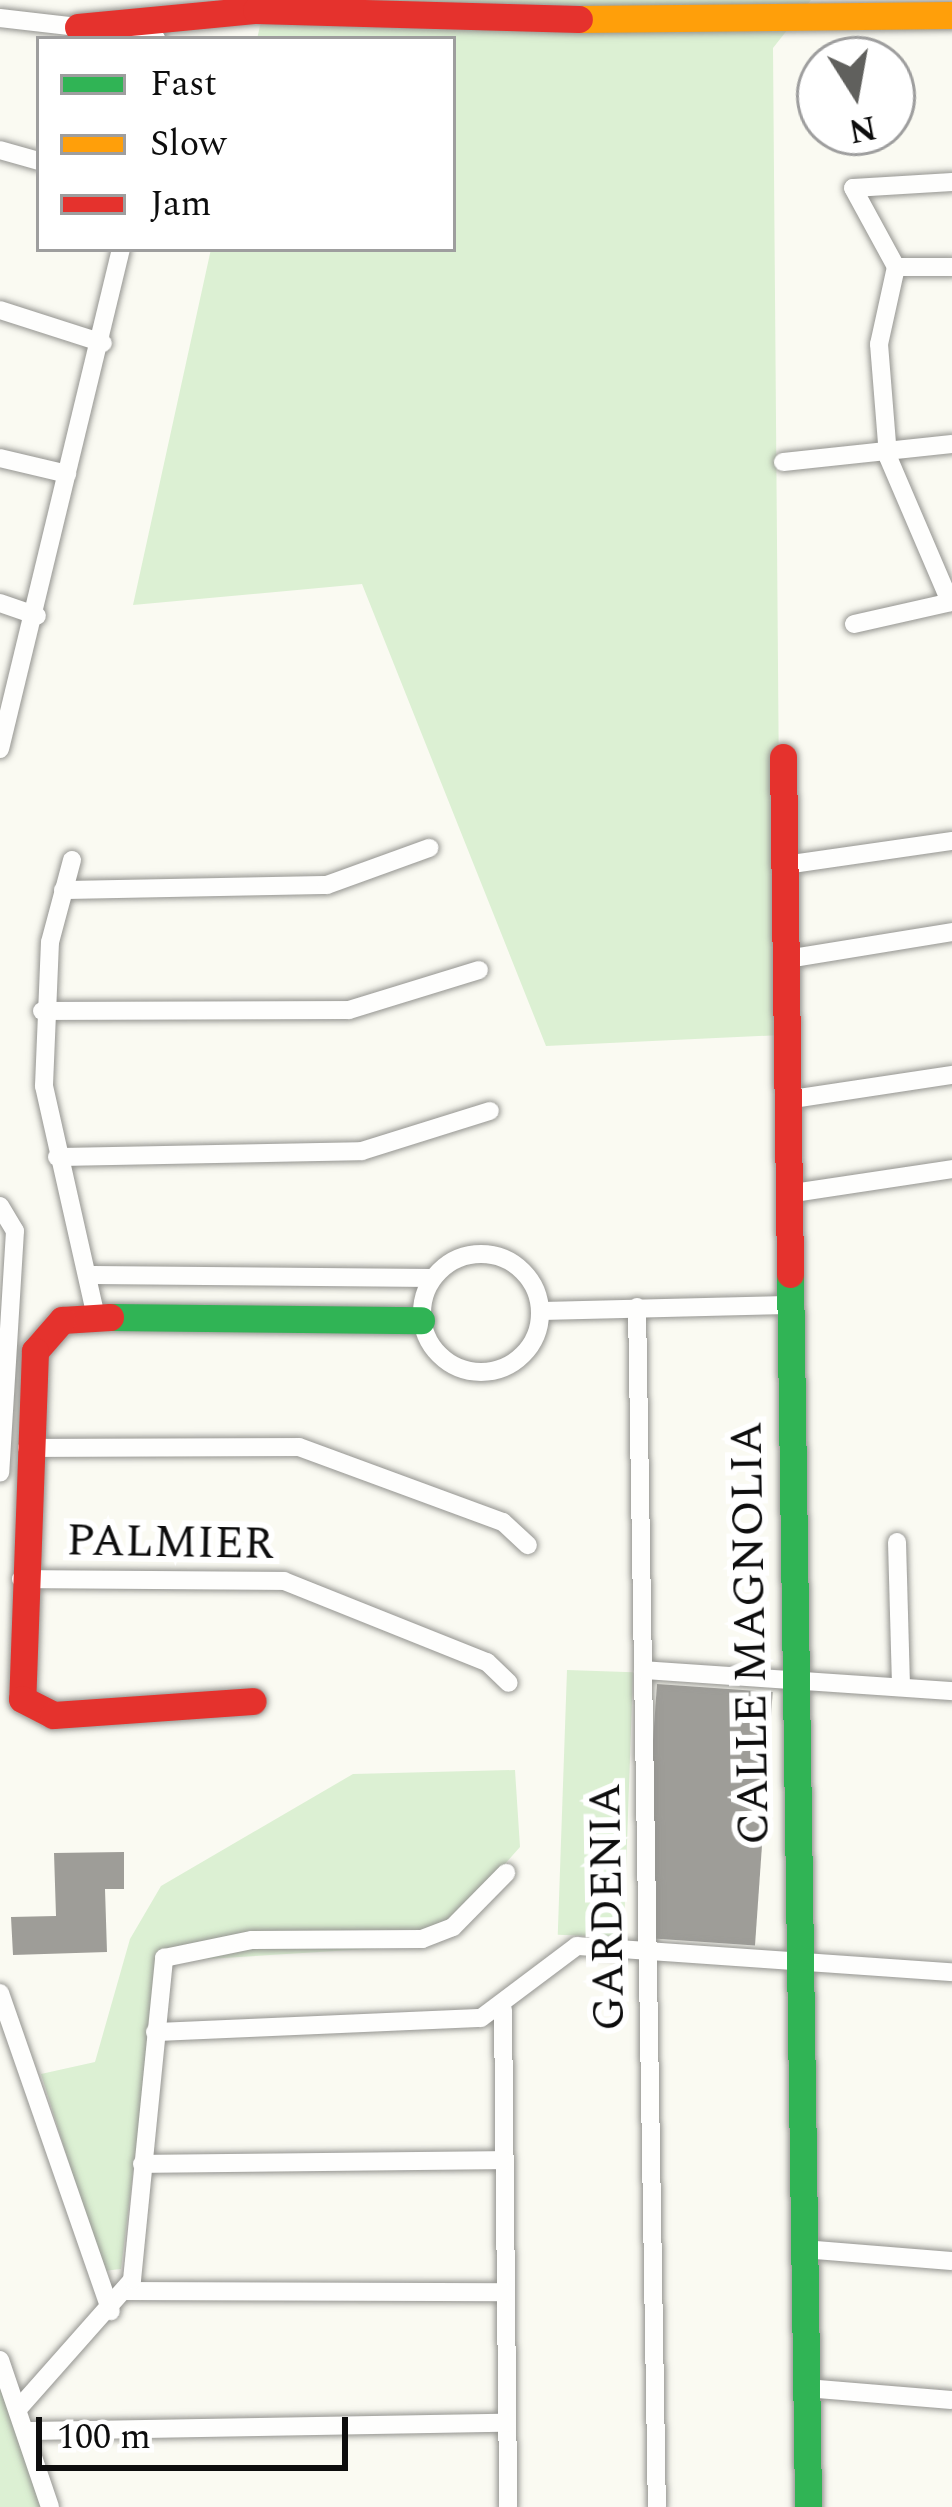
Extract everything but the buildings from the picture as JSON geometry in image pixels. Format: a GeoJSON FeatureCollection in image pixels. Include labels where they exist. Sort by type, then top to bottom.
{"type":"FeatureCollection","features":[{"type":"Feature","properties":{"kind":"street"},"geometry":{"type":"LineString","coordinates":[[78,27],[256,10],[679,22],[952,15]]}},
{"type":"Feature","properties":{"kind":"street"},"geometry":{"type":"LineString","coordinates":[[0,18],[136,36]]}},
{"type":"Feature","properties":{"kind":"street"},"geometry":{"type":"LineString","coordinates":[[0,150],[36,159]]}},
{"type":"Feature","properties":{"kind":"street"},"geometry":{"type":"LineString","coordinates":[[854,624],[951,602],[888,458],[879,344],[896,267],[854,193],[862,181],[952,182]]}},
{"type":"Feature","properties":{"kind":"street"},"geometry":{"type":"LineString","coordinates":[[0,748],[37,616],[120,252]]}},
{"type":"Feature","properties":{"kind":"street"},"geometry":{"type":"LineString","coordinates":[[896,267],[952,267]]}},
{"type":"Feature","properties":{"kind":"street"},"geometry":{"type":"LineString","coordinates":[[0,310],[103,343]]}},
{"type":"Feature","properties":{"kind":"street"},"geometry":{"type":"LineString","coordinates":[[783,462],[888,458],[952,444]]}},
{"type":"Feature","properties":{"kind":"street"},"geometry":{"type":"LineString","coordinates":[[0,458],[68,474]]}},
{"type":"Feature","properties":{"kind":"street"},"geometry":{"type":"LineString","coordinates":[[0,603],[37,616]]}},
{"type":"Feature","properties":{"kind":"street","name":"CALLE MAGNOLIA"},"geometry":{"type":"LineString","coordinates":[[783,757],[792,1678],[808,2507]]}},
{"type":"Feature","properties":{"kind":"street"},"geometry":{"type":"LineString","coordinates":[[785,865],[952,841]]}},
{"type":"Feature","properties":{"kind":"street"},"geometry":{"type":"LineString","coordinates":[[63,890],[327,885],[429,848]]}},
{"type":"Feature","properties":{"kind":"street"},"geometry":{"type":"LineString","coordinates":[[72,860],[42,1011],[57,1157],[93,1275],[96,1317]]}},
{"type":"Feature","properties":{"kind":"street"},"geometry":{"type":"LineString","coordinates":[[787,959],[952,932]]}},
{"type":"Feature","properties":{"kind":"street"},"geometry":{"type":"LineString","coordinates":[[42,1011],[349,1010],[479,970]]}},
{"type":"Feature","properties":{"kind":"street"},"geometry":{"type":"LineString","coordinates":[[787,1100],[952,1075]]}},
{"type":"Feature","properties":{"kind":"street"},"geometry":{"type":"LineString","coordinates":[[57,1157],[362,1150],[490,1111]]}},
{"type":"Feature","properties":{"kind":"street"},"geometry":{"type":"LineString","coordinates":[[787,1194],[952,1169]]}},
{"type":"Feature","properties":{"kind":"street"},"geometry":{"type":"LineString","coordinates":[[0,1206],[15,1232],[0,1473]]}},
{"type":"Feature","properties":{"kind":"street"},"geometry":{"type":"LineString","coordinates":[[93,1275],[432,1278],[490,1254],[528,1275],[541,1311],[523,1356],[483,1373],[441,1358],[421,1320],[432,1278]]}},
{"type":"Feature","properties":{"kind":"street"},"geometry":{"type":"LineString","coordinates":[[541,1311],[788,1305]]}},
{"type":"Feature","properties":{"kind":"street","name":"GARDENIA"},"geometry":{"type":"LineString","coordinates":[[638,1307],[657,2507]]}},
{"type":"Feature","properties":{"kind":"street"},"geometry":{"type":"LineString","coordinates":[[253,1701],[52,1715],[27,1706],[21,1579],[35,1351],[62,1320],[96,1317],[421,1320]]}},
{"type":"Feature","properties":{"kind":"street"},"geometry":{"type":"LineString","coordinates":[[27,1448],[299,1447],[503,1522],[528,1545]]}},
{"type":"Feature","properties":{"kind":"street"},"geometry":{"type":"LineString","coordinates":[[897,1542],[901,1687]]}},
{"type":"Feature","properties":{"kind":"street","name":"PALMIER"},"geometry":{"type":"LineString","coordinates":[[21,1579],[284,1581],[487,1662],[509,1683]]}},
{"type":"Feature","properties":{"kind":"street"},"geometry":{"type":"LineString","coordinates":[[644,1670],[952,1691]]}},
{"type":"Feature","properties":{"kind":"street"},"geometry":{"type":"LineString","coordinates":[[18,2409],[126,2291],[160,1972],[171,1951],[194,1944],[439,1935],[506,1873]]}},
{"type":"Feature","properties":{"kind":"street"},"geometry":{"type":"LineString","coordinates":[[155,2032],[401,2028],[503,2010],[563,1948],[952,1972]]}},
{"type":"Feature","properties":{"kind":"street"},"geometry":{"type":"LineString","coordinates":[[0,1993],[111,2311]]}},
{"type":"Feature","properties":{"kind":"street"},"geometry":{"type":"LineString","coordinates":[[503,2010],[508,2507]]}},
{"type":"Feature","properties":{"kind":"street"},"geometry":{"type":"LineString","coordinates":[[142,2164],[504,2160]]}},
{"type":"Feature","properties":{"kind":"street"},"geometry":{"type":"LineString","coordinates":[[803,2249],[952,2261]]}},
{"type":"Feature","properties":{"kind":"street"},"geometry":{"type":"LineString","coordinates":[[126,2291],[505,2292]]}},
{"type":"Feature","properties":{"kind":"street"},"geometry":{"type":"LineString","coordinates":[[0,2360],[50,2507]]}},
{"type":"Feature","properties":{"kind":"street"},"geometry":{"type":"LineString","coordinates":[[806,2388],[952,2401]]}},
{"type":"Feature","properties":{"kind":"street"},"geometry":{"type":"LineString","coordinates":[[25,2432],[507,2423]]}},
{"type":"Feature","properties":{"kind":"green space"},"geometry":{"type":"Polygon","coordinates":[[[266,0],[811,0],[773,48],[781,1035],[546,1046],[362,584],[133,605],[210,252],[456,252],[456,36],[258,36],[266,0]]]}},
{"type":"Feature","properties":{"kind":"green space"},"geometry":{"type":"Polygon","coordinates":[[[567,1670],[633,1672],[624,1937],[558,1935],[567,1670]]]}},
{"type":"Feature","properties":{"kind":"green space"},"geometry":{"type":"Polygon","coordinates":[[[515,1770],[520,1847],[433,1945],[159,1962],[121,2269],[103,2271],[41,2074],[95,2062],[130,1939],[161,1886],[353,1774],[515,1770]]]}},
{"type":"Feature","properties":{"kind":"green space"},"geometry":{"type":"Polygon","coordinates":[[[0,2387],[41,2507],[0,2507],[0,2387]]]}},
{"type":"Feature","properties":{"kind":"traffic: fast"},"geometry":{"type":"LineString","coordinates":[[790,1274],[808,2507]]}},
{"type":"Feature","properties":{"kind":"traffic: fast"},"geometry":{"type":"LineString","coordinates":[[110,1317],[421,1320]]}},
{"type":"Feature","properties":{"kind":"traffic: slow"},"geometry":{"type":"LineString","coordinates":[[579,19],[952,15]]}},
{"type":"Feature","properties":{"kind":"traffic: jam"},"geometry":{"type":"LineString","coordinates":[[78,27],[256,10],[579,19]]}},
{"type":"Feature","properties":{"kind":"traffic: jam"},"geometry":{"type":"LineString","coordinates":[[783,757],[790,1274]]}},
{"type":"Feature","properties":{"kind":"traffic: jam"},"geometry":{"type":"LineString","coordinates":[[110,1317],[62,1320],[35,1351],[22,1699],[53,1715],[253,1701]]}}]}
